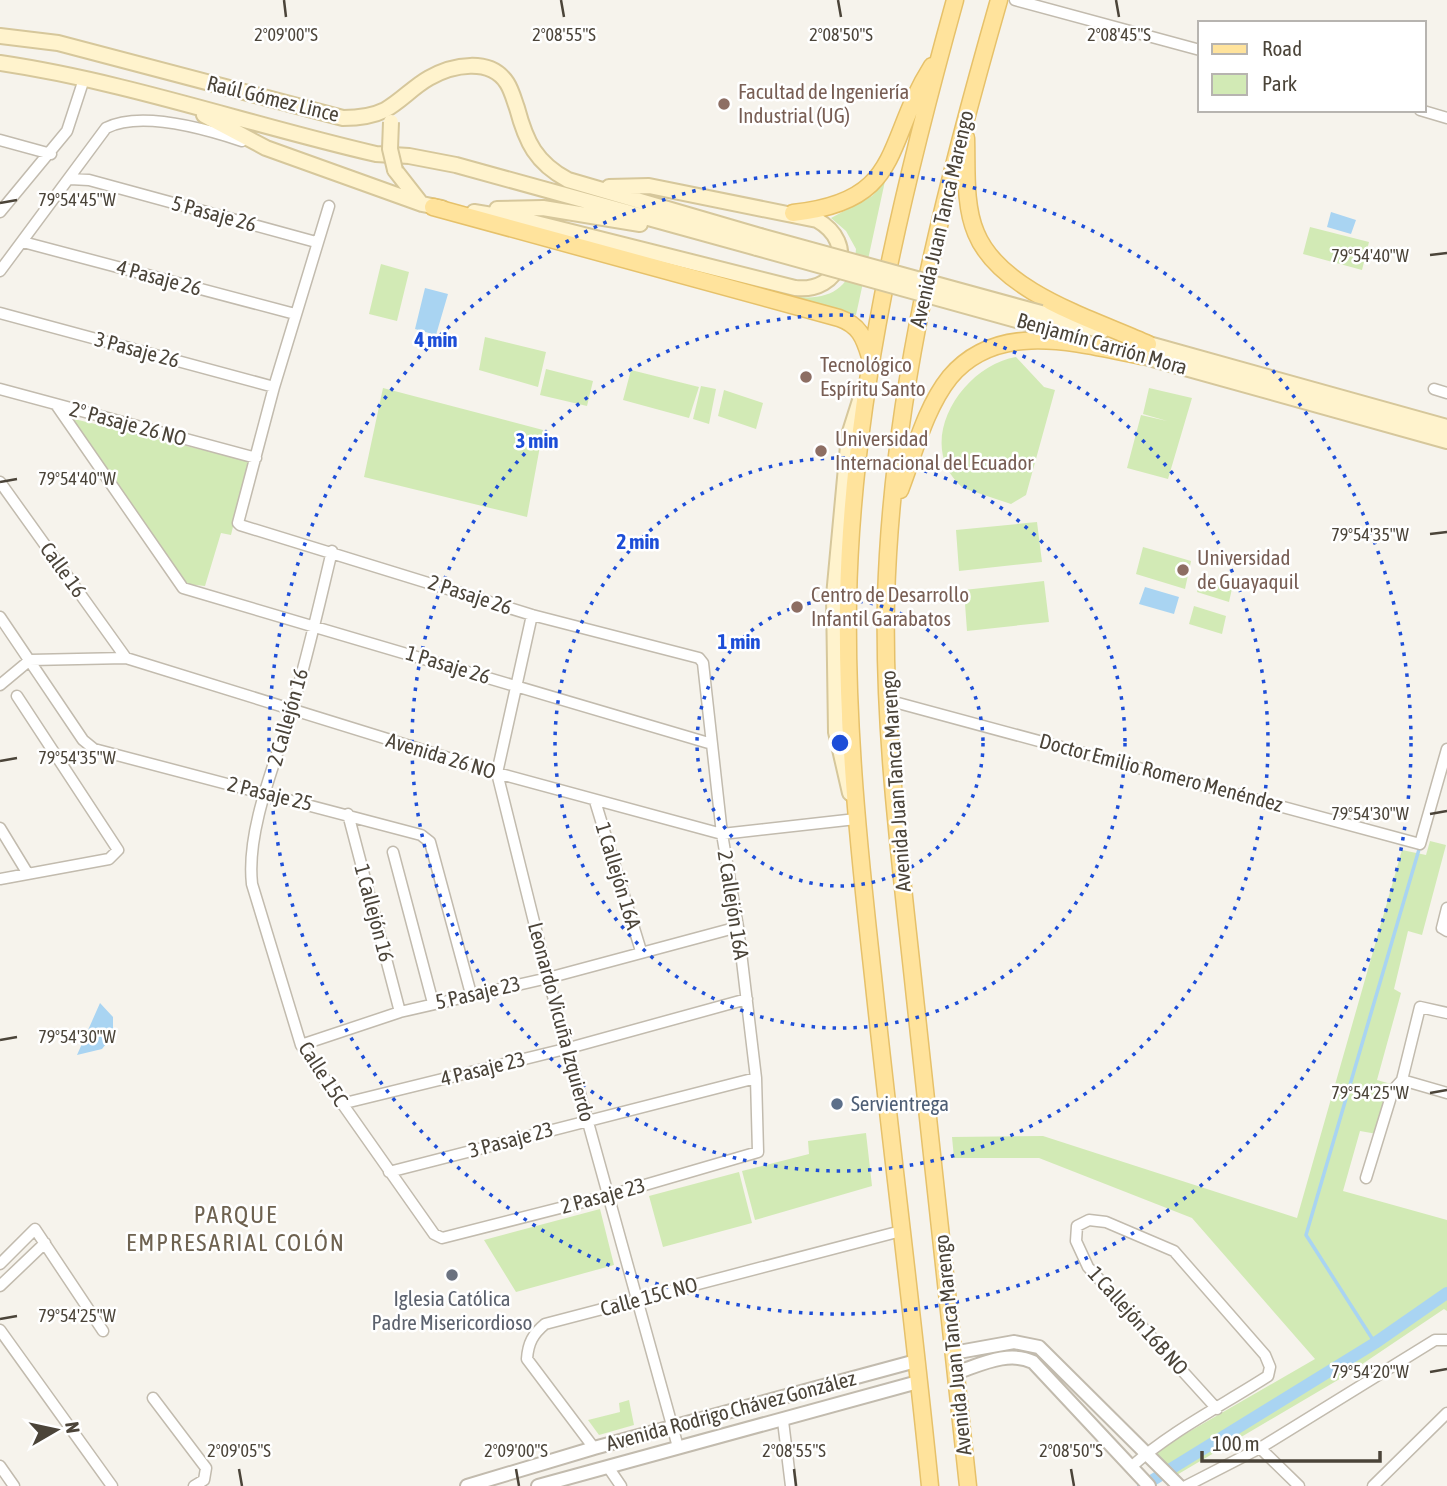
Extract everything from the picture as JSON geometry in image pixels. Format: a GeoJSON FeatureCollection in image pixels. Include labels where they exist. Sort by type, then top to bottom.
{"type":"FeatureCollection","features":[{"type":"Feature","properties":{"kind":"main road","name":"Avenida Juan Tanca Marengo"},"geometry":{"type":"LineString","coordinates":[[930,1486],[856,819],[848,672],[848,596],[858,464],[882,297],[954,0]]}},
{"type":"Feature","properties":{"kind":"main road","name":"Avenida Juan Tanca Marengo"},"geometry":{"type":"LineString","coordinates":[[968,1486],[892,781],[887,700],[886,597],[892,508],[919,307],[965,120],[999,0]]}},
{"type":"Feature","properties":{"kind":"main road","name":"Raúl Gómez Lince"},"geometry":{"type":"LineString","coordinates":[[0,36],[58,43],[343,118],[375,114],[429,78],[468,66],[492,70],[511,89],[534,155],[544,165],[568,180],[715,223],[758,242]]}},
{"type":"Feature","properties":{"kind":"main road"},"geometry":{"type":"LineString","coordinates":[[793,214],[842,205],[865,191],[877,178],[886,166],[918,89],[939,55]]}},
{"type":"Feature","properties":{"kind":"main road","name":"Raúl Gómez Lince"},"geometry":{"type":"LineString","coordinates":[[0,63],[161,96],[340,146],[456,165],[700,233],[758,242]]}},
{"type":"Feature","properties":{"kind":"main road"},"geometry":{"type":"LineString","coordinates":[[410,92],[400,103],[391,121],[390,149],[395,170],[428,206],[524,220],[795,288],[820,286],[835,275],[839,265],[838,241],[828,226],[793,214],[663,188],[596,187]]}},
{"type":"Feature","properties":{"kind":"main road"},"geometry":{"type":"LineString","coordinates":[[161,96],[196,110],[266,148],[428,206],[852,323],[865,339],[870,369]]}},
{"type":"Feature","properties":{"kind":"main road"},"geometry":{"type":"LineString","coordinates":[[965,120],[971,209],[975,232],[988,254],[1021,285],[1144,350]]}},
{"type":"Feature","properties":{"kind":"main road"},"geometry":{"type":"LineString","coordinates":[[663,188],[715,223]]}},
{"type":"Feature","properties":{"kind":"main road"},"geometry":{"type":"LineString","coordinates":[[462,210],[543,208],[700,233]]}},
{"type":"Feature","properties":{"kind":"main road","name":"Benjamín Carrión Mora"},"geometry":{"type":"LineString","coordinates":[[758,242],[1144,350],[1447,441]]}},
{"type":"Feature","properties":{"kind":"main road"},"geometry":{"type":"LineString","coordinates":[[892,508],[929,415],[949,379],[973,354],[994,345],[1022,340],[1144,350]]}},
{"type":"Feature","properties":{"kind":"main road","name":"Benjamín Carrión Mora"},"geometry":{"type":"LineString","coordinates":[[1144,350],[1447,427]]}},
{"type":"Feature","properties":{"kind":"street"},"geometry":{"type":"LineString","coordinates":[[1015,0],[1198,49]]}},
{"type":"Feature","properties":{"kind":"street"},"geometry":{"type":"LineString","coordinates":[[0,212],[51,154],[74,114],[84,79]]}},
{"type":"Feature","properties":{"kind":"street"},"geometry":{"type":"LineString","coordinates":[[1426,112],[1447,118]]}},
{"type":"Feature","properties":{"kind":"street"},"geometry":{"type":"LineString","coordinates":[[0,271],[106,128],[120,121],[205,129],[266,148]]}},
{"type":"Feature","properties":{"kind":"street"},"geometry":{"type":"LineString","coordinates":[[0,139],[51,154]]}},
{"type":"Feature","properties":{"kind":"street","name":"5 Pasaje 26"},"geometry":{"type":"LineString","coordinates":[[70,179],[89,180],[316,242]]}},
{"type":"Feature","properties":{"kind":"street"},"geometry":{"type":"LineString","coordinates":[[256,458],[295,314],[329,206]]}},
{"type":"Feature","properties":{"kind":"street","name":"4 Pasaje 26"},"geometry":{"type":"LineString","coordinates":[[23,242],[295,314]]}},
{"type":"Feature","properties":{"kind":"street","name":"3 Pasaje 26"},"geometry":{"type":"LineString","coordinates":[[0,313],[274,387]]}},
{"type":"Feature","properties":{"kind":"street","name":"2° Pasaje 26 NO"},"geometry":{"type":"LineString","coordinates":[[0,389],[256,458]]}},
{"type":"Feature","properties":{"kind":"street"},"geometry":{"type":"LineString","coordinates":[[1434,389],[1447,393]]}},
{"type":"Feature","properties":{"kind":"street","name":"1 Pasaje 26"},"geometry":{"type":"LineString","coordinates":[[57,406],[183,588],[314,624],[712,744]]}},
{"type":"Feature","properties":{"kind":"street","name":"2 Pasaje 26"},"geometry":{"type":"LineString","coordinates":[[256,458],[238,521],[240,525],[332,551],[532,615],[699,658],[703,663]]}},
{"type":"Feature","properties":{"kind":"street","name":"Calle 16"},"geometry":{"type":"LineString","coordinates":[[0,482],[126,658]]}},
{"type":"Feature","properties":{"kind":"street","name":"2 Callejón 16"},"geometry":{"type":"LineString","coordinates":[[252,884],[250,865],[266,792],[291,710],[332,551]]}},
{"type":"Feature","properties":{"kind":"street","name":"Leonardo Vicuña Izquierdo"},"geometry":{"type":"LineString","coordinates":[[532,615],[497,773],[548,978],[678,1447]]}},
{"type":"Feature","properties":{"kind":"street"},"geometry":{"type":"LineString","coordinates":[[0,617],[30,660],[0,685]]}},
{"type":"Feature","properties":{"kind":"street","name":"Avenida 26 NO"},"geometry":{"type":"LineString","coordinates":[[30,660],[126,658],[497,773],[722,834],[856,819]]}},
{"type":"Feature","properties":{"kind":"street","name":"2 Pasaje 25"},"geometry":{"type":"LineString","coordinates":[[30,660],[83,740],[108,754],[266,792],[421,835],[430,842],[471,994]]}},
{"type":"Feature","properties":{"kind":"street","name":"2 Callejón 16A"},"geometry":{"type":"LineString","coordinates":[[703,663],[722,834],[747,999],[760,1146]]}},
{"type":"Feature","properties":{"kind":"street"},"geometry":{"type":"LineString","coordinates":[[0,879],[109,859],[118,850],[17,696]]}},
{"type":"Feature","properties":{"kind":"street","name":"Doctor Emilio Romero Menéndez"},"geometry":{"type":"LineString","coordinates":[[887,700],[1420,844],[1447,749]]}},
{"type":"Feature","properties":{"kind":"street","name":"1 Callejón 16A"},"geometry":{"type":"LineString","coordinates":[[595,801],[640,951]]}},
{"type":"Feature","properties":{"kind":"street","name":"1 Callejón 16"},"geometry":{"type":"LineString","coordinates":[[348,814],[400,1012]]}},
{"type":"Feature","properties":{"kind":"street"},"geometry":{"type":"LineString","coordinates":[[0,828],[29,874]]}},
{"type":"Feature","properties":{"kind":"street"},"geometry":{"type":"LineString","coordinates":[[393,852],[433,1003]]}},
{"type":"Feature","properties":{"kind":"street","name":"Calle 15C"},"geometry":{"type":"LineString","coordinates":[[252,884],[301,1045],[436,1237],[442,1238]]}},
{"type":"Feature","properties":{"kind":"street"},"geometry":{"type":"LineString","coordinates":[[1447,908],[1442,928],[1447,931]]}},
{"type":"Feature","properties":{"kind":"street","name":"5 Pasaje 23"},"geometry":{"type":"LineString","coordinates":[[301,1045],[433,1003],[548,978],[738,926]]}},
{"type":"Feature","properties":{"kind":"street","name":"4 Pasaje 23"},"geometry":{"type":"LineString","coordinates":[[341,1104],[569,1048],[747,999]]}},
{"type":"Feature","properties":{"kind":"street"},"geometry":{"type":"LineString","coordinates":[[1366,1178],[1393,1090],[1402,1080],[1420,1007],[1447,1013]]}},
{"type":"Feature","properties":{"kind":"street","name":"3 Pasaje 23"},"geometry":{"type":"LineString","coordinates":[[389,1172],[756,1078]]}},
{"type":"Feature","properties":{"kind":"street"},"geometry":{"type":"LineString","coordinates":[[1402,1080],[1447,1093]]}},
{"type":"Feature","properties":{"kind":"street","name":"2 Pasaje 23"},"geometry":{"type":"LineString","coordinates":[[442,1238],[607,1196],[757,1153],[760,1146]]}},
{"type":"Feature","properties":{"kind":"street","name":"1 Callejón 16B NO"},"geometry":{"type":"LineString","coordinates":[[1089,1220],[1106,1222],[1174,1251],[1265,1356],[1270,1367],[1268,1376],[1217,1409],[1088,1267],[1076,1241],[1077,1226],[1089,1220]]}},
{"type":"Feature","properties":{"kind":"street"},"geometry":{"type":"LineString","coordinates":[[0,1264],[35,1229],[103,1331]]}},
{"type":"Feature","properties":{"kind":"street","name":"Calle 15C NO"},"geometry":{"type":"LineString","coordinates":[[594,1448],[527,1359],[528,1347],[535,1333],[545,1324],[901,1231]]}},
{"type":"Feature","properties":{"kind":"street"},"geometry":{"type":"LineString","coordinates":[[0,1286],[45,1242]]}},
{"type":"Feature","properties":{"kind":"street"},"geometry":{"type":"LineString","coordinates":[[0,1330],[112,1486]]}},
{"type":"Feature","properties":{"kind":"street"},"geometry":{"type":"LineString","coordinates":[[1186,1486],[1260,1448],[1435,1340],[1447,1340]]}},
{"type":"Feature","properties":{"kind":"street"},"geometry":{"type":"LineString","coordinates":[[953,1353],[1014,1342],[1039,1347],[1176,1483]]}},
{"type":"Feature","properties":{"kind":"street"},"geometry":{"type":"LineString","coordinates":[[955,1373],[1004,1357],[1019,1357],[1033,1362],[1149,1486]]}},
{"type":"Feature","properties":{"kind":"street","name":"Avenida Rodrigo Chávez González"},"geometry":{"type":"LineString","coordinates":[[467,1486],[594,1448],[916,1361]]}},
{"type":"Feature","properties":{"kind":"street","name":"Avenida Rodrigo Chávez González"},"geometry":{"type":"LineString","coordinates":[[538,1486],[918,1382]]}},
{"type":"Feature","properties":{"kind":"street"},"geometry":{"type":"LineString","coordinates":[[153,1398],[206,1468],[204,1480],[194,1486]]}},
{"type":"Feature","properties":{"kind":"street"},"geometry":{"type":"LineString","coordinates":[[1133,1470],[1149,1455],[1217,1409]]}},
{"type":"Feature","properties":{"kind":"street"},"geometry":{"type":"LineString","coordinates":[[1373,1486],[1447,1413]]}},
{"type":"Feature","properties":{"kind":"street"},"geometry":{"type":"LineString","coordinates":[[783,1421],[791,1486]]}},
{"type":"Feature","properties":{"kind":"street"},"geometry":{"type":"LineString","coordinates":[[1260,1448],[1299,1486]]}},
{"type":"Feature","properties":{"kind":"street"},"geometry":{"type":"LineString","coordinates":[[0,1466],[14,1486]]}},
{"type":"Feature","properties":{"kind":"street"},"geometry":{"type":"LineString","coordinates":[[608,1466],[621,1486]]}},
{"type":"Feature","properties":{"kind":"green space"},"geometry":{"type":"Polygon","coordinates":[[[885,181],[856,315],[792,296],[817,297],[836,290],[844,283],[854,263],[856,249],[846,231],[831,218],[872,196],[885,181]]]}},
{"type":"Feature","properties":{"kind":"green space"},"geometry":{"type":"Polygon","coordinates":[[[1310,227],[1369,242],[1362,270],[1303,254],[1310,227]]]}},
{"type":"Feature","properties":{"kind":"green space"},"geometry":{"type":"Polygon","coordinates":[[[381,264],[409,272],[397,321],[369,314],[381,264]]]}},
{"type":"Feature","properties":{"kind":"green space"},"geometry":{"type":"Polygon","coordinates":[[[485,337],[546,352],[538,387],[479,370],[485,337]]]}},
{"type":"Feature","properties":{"kind":"green space"},"geometry":{"type":"Polygon","coordinates":[[[1016,357],[1044,387],[1055,390],[1026,495],[1011,504],[963,488],[948,470],[942,451],[943,430],[950,410],[962,391],[977,375],[996,363],[1016,357]]]}},
{"type":"Feature","properties":{"kind":"green space"},"geometry":{"type":"Polygon","coordinates":[[[546,369],[593,381],[587,406],[540,395],[546,369]]]}},
{"type":"Feature","properties":{"kind":"green space"},"geometry":{"type":"Polygon","coordinates":[[[631,370],[699,387],[689,418],[623,400],[631,370]]]}},
{"type":"Feature","properties":{"kind":"green space"},"geometry":{"type":"Polygon","coordinates":[[[701,386],[716,389],[709,424],[693,419],[701,386]]]}},
{"type":"Feature","properties":{"kind":"green space"},"geometry":{"type":"Polygon","coordinates":[[[383,388],[543,430],[527,517],[364,477],[383,388]]]}},
{"type":"Feature","properties":{"kind":"green space"},"geometry":{"type":"Polygon","coordinates":[[[1149,388],[1192,398],[1168,479],[1127,468],[1141,415],[1167,421],[1143,414],[1149,388]]]}},
{"type":"Feature","properties":{"kind":"green space"},"geometry":{"type":"Polygon","coordinates":[[[724,390],[763,403],[756,429],[718,416],[724,390]]]}},
{"type":"Feature","properties":{"kind":"green space"},"geometry":{"type":"Polygon","coordinates":[[[70,418],[249,461],[231,535],[221,533],[205,586],[186,584],[70,418]]]}},
{"type":"Feature","properties":{"kind":"green space"},"geometry":{"type":"Polygon","coordinates":[[[1037,522],[1042,562],[959,571],[956,530],[1037,522]]]}},
{"type":"Feature","properties":{"kind":"green space"},"geometry":{"type":"Polygon","coordinates":[[[1143,547],[1191,561],[1185,589],[1136,574],[1143,547]]]}},
{"type":"Feature","properties":{"kind":"green space"},"geometry":{"type":"Polygon","coordinates":[[[1202,574],[1233,584],[1229,602],[1197,592],[1202,574]]]}},
{"type":"Feature","properties":{"kind":"green space"},"geometry":{"type":"Polygon","coordinates":[[[1044,581],[1049,622],[967,631],[964,590],[1044,581]]]}},
{"type":"Feature","properties":{"kind":"green space"},"geometry":{"type":"Polygon","coordinates":[[[1194,606],[1226,616],[1222,634],[1189,624],[1194,606]]]}},
{"type":"Feature","properties":{"kind":"green space"},"geometry":{"type":"Polygon","coordinates":[[[1430,841],[1446,845],[1422,935],[1408,931],[1394,989],[1401,993],[1377,1080],[1391,1084],[1377,1134],[1360,1131],[1343,1191],[1447,1220],[1447,1311],[1444,1309],[1343,1377],[1175,1476],[1154,1452],[1315,1359],[1192,1218],[1039,1158],[954,1158],[952,1137],[1043,1136],[1297,1218],[1402,850],[1426,855],[1430,841]]]}},
{"type":"Feature","properties":{"kind":"green space"},"geometry":{"type":"Polygon","coordinates":[[[866,1133],[872,1186],[755,1220],[742,1171],[809,1154],[808,1141],[866,1133]]]}},
{"type":"Feature","properties":{"kind":"green space"},"geometry":{"type":"Polygon","coordinates":[[[739,1172],[752,1223],[663,1247],[649,1196],[739,1172]]]}},
{"type":"Feature","properties":{"kind":"green space"},"geometry":{"type":"Polygon","coordinates":[[[600,1209],[614,1265],[516,1292],[484,1240],[600,1209]]]}},
{"type":"Feature","properties":{"kind":"green space"},"geometry":{"type":"Polygon","coordinates":[[[629,1400],[634,1425],[599,1435],[588,1420],[620,1412],[619,1403],[629,1400]]]}},
{"type":"Feature","properties":{"kind":"water"},"geometry":{"type":"Polygon","coordinates":[[[1331,212],[1356,220],[1351,234],[1327,227],[1331,212]]]}},
{"type":"Feature","properties":{"kind":"water"},"geometry":{"type":"Polygon","coordinates":[[[425,288],[448,294],[436,335],[415,329],[425,288]]]}},
{"type":"Feature","properties":{"kind":"water"},"geometry":{"type":"Polygon","coordinates":[[[1145,587],[1179,597],[1174,614],[1139,604],[1145,587]]]}},
{"type":"Feature","properties":{"kind":"water"},"geometry":{"type":"Polygon","coordinates":[[[100,1003],[113,1017],[113,1035],[102,1049],[77,1055],[100,1003]]]}},
{"type":"Feature","properties":{"kind":"waterway"},"geometry":{"type":"LineString","coordinates":[[1375,1343],[1306,1235],[1420,846]]}},
{"type":"Feature","properties":{"kind":"waterway"},"geometry":{"type":"LineString","coordinates":[[1143,1486],[1375,1343],[1447,1293]]}},
{"type":"Feature","properties":{"kind":"place","name":"Facultad de Ingeniería Industrial (UG)"},"geometry":{"type":"Point","coordinates":[724,104]}},
{"type":"Feature","properties":{"kind":"place","name":"Tecnológico Espíritu Santo"},"geometry":{"type":"Point","coordinates":[806,377]}},
{"type":"Feature","properties":{"kind":"place","name":"Universidad Internacional del Ecuador"},"geometry":{"type":"Point","coordinates":[821,451]}},
{"type":"Feature","properties":{"kind":"place","name":"Universidad de Guayaquil"},"geometry":{"type":"Point","coordinates":[1183,570]}},
{"type":"Feature","properties":{"kind":"place","name":"Centro de Desarrollo Infantil Garabatos"},"geometry":{"type":"Point","coordinates":[797,607]}},
{"type":"Feature","properties":{"kind":"place","name":"Servientrega"},"geometry":{"type":"Point","coordinates":[837,1104]}},
{"type":"Feature","properties":{"kind":"place","name":"Iglesia Católica Padre Misericordioso"},"geometry":{"type":"Point","coordinates":[452,1275]}},
{"type":"Feature","properties":{"kind":"district","name":"PARQUE EMPRESARIAL COLÓN"},"geometry":{"type":"Point","coordinates":[236,1229]}}]}
